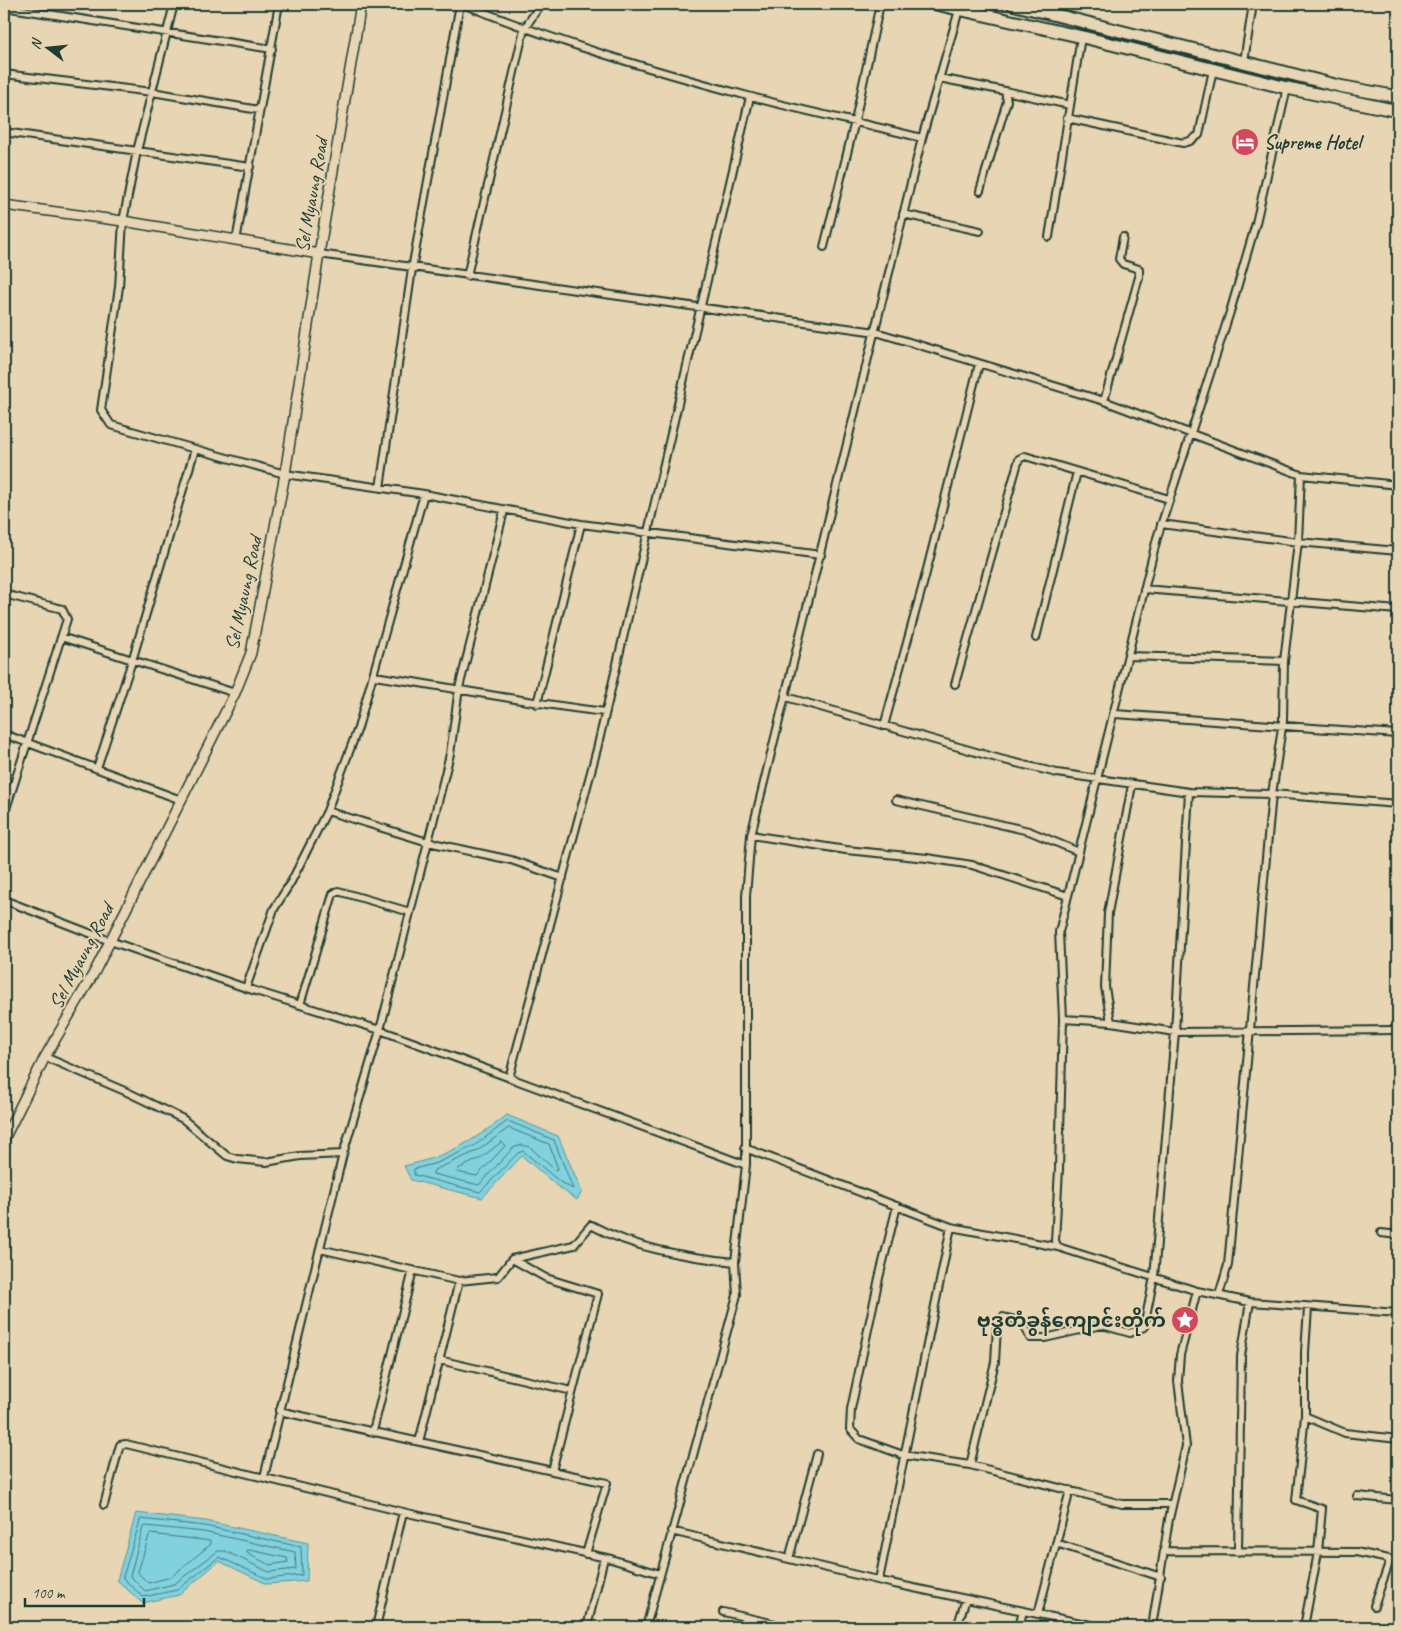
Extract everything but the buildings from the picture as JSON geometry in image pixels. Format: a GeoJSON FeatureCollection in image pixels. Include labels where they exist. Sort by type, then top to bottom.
{"type":"FeatureCollection","features":[{"type":"Feature","properties":{"kind":"highway"},"geometry":{"type":"LineString","coordinates":[[936,4],[961,7],[1287,88],[1398,111]]}},
{"type":"Feature","properties":{"kind":"highway"},"geometry":{"type":"LineString","coordinates":[[1012,4],[1339,86],[1398,97]]}},
{"type":"Feature","properties":{"kind":"main road","name":"Sel Myaung Road"},"geometry":{"type":"LineString","coordinates":[[4,1138],[45,1057],[110,941],[235,693],[251,652],[285,474],[319,254],[361,4]]}},
{"type":"Feature","properties":{"kind":"main road"},"geometry":{"type":"LineString","coordinates":[[4,205],[123,221],[319,254]]}},
{"type":"Feature","properties":{"kind":"street"},"geometry":{"type":"LineString","coordinates":[[174,4],[137,151],[123,221],[119,288],[101,410],[111,425],[285,474],[424,494],[504,511],[581,524],[821,555]]}},
{"type":"Feature","properties":{"kind":"street"},"geometry":{"type":"LineString","coordinates":[[236,241],[279,4]]}},
{"type":"Feature","properties":{"kind":"street"},"geometry":{"type":"LineString","coordinates":[[380,488],[412,268],[462,4],[524,29],[612,57],[750,96],[855,120],[922,138]]}},
{"type":"Feature","properties":{"kind":"street"},"geometry":{"type":"LineString","coordinates":[[467,276],[524,29],[541,4]]}},
{"type":"Feature","properties":{"kind":"street"},"geometry":{"type":"LineString","coordinates":[[824,247],[855,120],[880,4]]}},
{"type":"Feature","properties":{"kind":"street"},"geometry":{"type":"LineString","coordinates":[[1244,61],[1253,4]]}},
{"type":"Feature","properties":{"kind":"street"},"geometry":{"type":"LineString","coordinates":[[4,7],[272,49]]}},
{"type":"Feature","properties":{"kind":"street"},"geometry":{"type":"LineString","coordinates":[[646,1627],[671,1531],[738,1295],[736,1262],[746,1165],[746,896],[752,835],[922,138],[961,7]]}},
{"type":"Feature","properties":{"kind":"street"},"geometry":{"type":"LineString","coordinates":[[1049,237],[1081,36]]}},
{"type":"Feature","properties":{"kind":"street"},"geometry":{"type":"LineString","coordinates":[[1067,118],[1183,143],[1190,141],[1199,135],[1214,70]]}},
{"type":"Feature","properties":{"kind":"street"},"geometry":{"type":"LineString","coordinates":[[4,74],[152,92],[259,110]]}},
{"type":"Feature","properties":{"kind":"street"},"geometry":{"type":"LineString","coordinates":[[939,78],[1070,105]]}},
{"type":"Feature","properties":{"kind":"street"},"geometry":{"type":"LineString","coordinates":[[1058,1247],[1055,1241],[1060,1169],[1063,1019],[1059,932],[1161,524],[1254,232],[1287,88]]}},
{"type":"Feature","properties":{"kind":"street"},"geometry":{"type":"LineString","coordinates":[[980,191],[1007,100],[1005,91]]}},
{"type":"Feature","properties":{"kind":"street"},"geometry":{"type":"LineString","coordinates":[[509,1078],[563,878],[649,532],[750,96]]}},
{"type":"Feature","properties":{"kind":"street"},"geometry":{"type":"LineString","coordinates":[[4,132],[250,167]]}},
{"type":"Feature","properties":{"kind":"street"},"geometry":{"type":"LineString","coordinates":[[904,214],[980,231]]}},
{"type":"Feature","properties":{"kind":"street"},"geometry":{"type":"LineString","coordinates":[[1104,401],[1139,277],[1139,269],[1123,264],[1119,260],[1123,237]]}},
{"type":"Feature","properties":{"kind":"street"},"geometry":{"type":"LineString","coordinates":[[319,254],[876,332],[1104,401],[1301,475],[1398,485]]}},
{"type":"Feature","properties":{"kind":"street"},"geometry":{"type":"LineString","coordinates":[[884,726],[925,578],[979,364]]}},
{"type":"Feature","properties":{"kind":"street"},"geometry":{"type":"LineString","coordinates":[[97,768],[132,661],[195,449]]}},
{"type":"Feature","properties":{"kind":"street"},"geometry":{"type":"LineString","coordinates":[[955,684],[1019,459],[1025,456],[1169,499]]}},
{"type":"Feature","properties":{"kind":"street"},"geometry":{"type":"LineString","coordinates":[[1036,638],[1077,472]]}},
{"type":"Feature","properties":{"kind":"street"},"geometry":{"type":"LineString","coordinates":[[1219,1295],[1228,1265],[1272,794],[1282,726],[1284,660],[1298,542],[1301,475]]}},
{"type":"Feature","properties":{"kind":"street"},"geometry":{"type":"LineString","coordinates":[[246,988],[274,909],[292,882],[327,810],[358,728],[424,494]]}},
{"type":"Feature","properties":{"kind":"street"},"geometry":{"type":"LineString","coordinates":[[264,1477],[343,1154],[380,1030],[450,754],[459,688],[504,511]]}},
{"type":"Feature","properties":{"kind":"street"},"geometry":{"type":"LineString","coordinates":[[537,704],[581,524]]}},
{"type":"Feature","properties":{"kind":"street"},"geometry":{"type":"LineString","coordinates":[[1161,524],[1298,542],[1398,551]]}},
{"type":"Feature","properties":{"kind":"street"},"geometry":{"type":"LineString","coordinates":[[1144,589],[1398,610]]}},
{"type":"Feature","properties":{"kind":"street"},"geometry":{"type":"LineString","coordinates":[[4,594],[62,609],[67,619],[4,815]]}},
{"type":"Feature","properties":{"kind":"street"},"geometry":{"type":"LineString","coordinates":[[62,637],[235,693]]}},
{"type":"Feature","properties":{"kind":"street"},"geometry":{"type":"LineString","coordinates":[[1128,656],[1284,660]]}},
{"type":"Feature","properties":{"kind":"street"},"geometry":{"type":"LineString","coordinates":[[374,676],[459,688],[537,704],[604,712]]}},
{"type":"Feature","properties":{"kind":"street"},"geometry":{"type":"LineString","coordinates":[[786,697],[1057,774],[1189,792],[1272,794],[1398,804]]}},
{"type":"Feature","properties":{"kind":"street"},"geometry":{"type":"LineString","coordinates":[[1114,714],[1398,734]]}},
{"type":"Feature","properties":{"kind":"street"},"geometry":{"type":"LineString","coordinates":[[4,734],[181,800]]}},
{"type":"Feature","properties":{"kind":"street"},"geometry":{"type":"LineString","coordinates":[[1111,1022],[1104,987],[1108,912],[1132,784]]}},
{"type":"Feature","properties":{"kind":"street"},"geometry":{"type":"LineString","coordinates":[[970,1465],[995,1362],[997,1326],[1003,1316],[1023,1322],[1030,1338],[1045,1338],[1102,1325],[1130,1333],[1144,1327],[1154,1278],[1175,1032],[1189,792]]}},
{"type":"Feature","properties":{"kind":"street"},"geometry":{"type":"LineString","coordinates":[[896,800],[1029,831],[1079,852]]}},
{"type":"Feature","properties":{"kind":"street"},"geometry":{"type":"LineString","coordinates":[[327,810],[428,842],[511,860],[563,878]]}},
{"type":"Feature","properties":{"kind":"street"},"geometry":{"type":"LineString","coordinates":[[752,835],[846,850],[928,858],[972,865],[1068,896]]}},
{"type":"Feature","properties":{"kind":"street"},"geometry":{"type":"LineString","coordinates":[[300,1005],[333,894],[338,891],[410,912]]}},
{"type":"Feature","properties":{"kind":"street"},"geometry":{"type":"LineString","coordinates":[[4,900],[110,941],[246,988],[380,1030],[746,1165]]}},
{"type":"Feature","properties":{"kind":"street"},"geometry":{"type":"LineString","coordinates":[[1063,1019],[1111,1022],[1175,1032],[1251,1033],[1398,1030]]}},
{"type":"Feature","properties":{"kind":"street"},"geometry":{"type":"LineString","coordinates":[[45,1057],[127,1092],[183,1119],[222,1152],[237,1159],[266,1162],[300,1156],[343,1154]]}},
{"type":"Feature","properties":{"kind":"street"},"geometry":{"type":"LineString","coordinates":[[745,1148],[951,1227],[1058,1247],[1197,1291],[1250,1302],[1308,1308],[1398,1313]]}},
{"type":"Feature","properties":{"kind":"street"},"geometry":{"type":"LineString","coordinates":[[897,1206],[851,1409],[850,1429],[859,1440],[903,1455],[970,1465],[1122,1504],[1172,1504]]}},
{"type":"Feature","properties":{"kind":"street"},"geometry":{"type":"LineString","coordinates":[[320,1249],[458,1281],[498,1277],[512,1259],[574,1245],[591,1225],[616,1238],[697,1258],[736,1262]]}},
{"type":"Feature","properties":{"kind":"street"},"geometry":{"type":"LineString","coordinates":[[879,1580],[951,1227]]}},
{"type":"Feature","properties":{"kind":"street"},"geometry":{"type":"LineString","coordinates":[[1381,1233],[1398,1235]]}},
{"type":"Feature","properties":{"kind":"street"},"geometry":{"type":"LineString","coordinates":[[512,1259],[546,1278],[598,1294],[552,1471]]}},
{"type":"Feature","properties":{"kind":"street"},"geometry":{"type":"LineString","coordinates":[[374,1431],[413,1270]]}},
{"type":"Feature","properties":{"kind":"street"},"geometry":{"type":"LineString","coordinates":[[419,1442],[458,1281]]}},
{"type":"Feature","properties":{"kind":"street"},"geometry":{"type":"LineString","coordinates":[[1152,1627],[1172,1504],[1186,1446],[1178,1381],[1180,1355],[1197,1291]]}},
{"type":"Feature","properties":{"kind":"street"},"geometry":{"type":"LineString","coordinates":[[1238,1552],[1241,1356],[1250,1302]]}},
{"type":"Feature","properties":{"kind":"street"},"geometry":{"type":"LineString","coordinates":[[1304,1627],[1318,1552],[1322,1509],[1296,1500],[1305,1416],[1305,1352],[1308,1308]]}},
{"type":"Feature","properties":{"kind":"street"},"geometry":{"type":"LineString","coordinates":[[439,1360],[572,1390]]}},
{"type":"Feature","properties":{"kind":"street"},"geometry":{"type":"LineString","coordinates":[[279,1410],[607,1483],[586,1554]]}},
{"type":"Feature","properties":{"kind":"street"},"geometry":{"type":"LineString","coordinates":[[1305,1416],[1345,1433],[1398,1439]]}},
{"type":"Feature","properties":{"kind":"street"},"geometry":{"type":"LineString","coordinates":[[104,1506],[120,1445],[126,1444],[403,1512],[604,1558],[660,1574]]}},
{"type":"Feature","properties":{"kind":"street"},"geometry":{"type":"LineString","coordinates":[[789,1559],[817,1454]]}},
{"type":"Feature","properties":{"kind":"street"},"geometry":{"type":"LineString","coordinates":[[1038,1614],[1070,1490]]}},
{"type":"Feature","properties":{"kind":"street"},"geometry":{"type":"LineString","coordinates":[[1357,1496],[1398,1500]]}},
{"type":"Feature","properties":{"kind":"street"},"geometry":{"type":"LineString","coordinates":[[376,1627],[403,1512]]}},
{"type":"Feature","properties":{"kind":"street"},"geometry":{"type":"LineString","coordinates":[[671,1531],[879,1580],[1086,1626],[1100,1627]]}},
{"type":"Feature","properties":{"kind":"street"},"geometry":{"type":"LineString","coordinates":[[1056,1543],[1160,1577]]}},
{"type":"Feature","properties":{"kind":"street"},"geometry":{"type":"LineString","coordinates":[[1164,1551],[1356,1552],[1398,1561]]}},
{"type":"Feature","properties":{"kind":"street"},"geometry":{"type":"LineString","coordinates":[[587,1627],[604,1558]]}},
{"type":"Feature","properties":{"kind":"street"},"geometry":{"type":"LineString","coordinates":[[1374,1606],[1390,1560]]}},
{"type":"Feature","properties":{"kind":"street"},"geometry":{"type":"LineString","coordinates":[[957,1627],[966,1599]]}},
{"type":"Feature","properties":{"kind":"street"},"geometry":{"type":"LineString","coordinates":[[1019,1627],[1023,1611]]}},
{"type":"Feature","properties":{"kind":"street"},"geometry":{"type":"LineString","coordinates":[[723,1612],[788,1627]]}},
{"type":"Feature","properties":{"kind":"street"},"geometry":{"type":"LineString","coordinates":[[4,1625],[16,1627]]}},
{"type":"Feature","properties":{"kind":"water"},"geometry":{"type":"Polygon","coordinates":[[[507,1115],[558,1136],[582,1192],[577,1200],[557,1186],[522,1156],[482,1198],[411,1180],[404,1166],[459,1147],[507,1115]]]}},
{"type":"Feature","properties":{"kind":"water"},"geometry":{"type":"Polygon","coordinates":[[[136,1513],[206,1521],[308,1543],[307,1581],[267,1584],[219,1561],[179,1595],[142,1603],[117,1580],[136,1513]]]}},
{"type":"Feature","properties":{"kind":"place","name":"Supreme Hotel"},"geometry":{"type":"Point","coordinates":[1245,142]}},
{"type":"Feature","properties":{"kind":"place","name":"ဗုဒ္ဓတံခွန်ကျောင်းတိုက်"},"geometry":{"type":"Point","coordinates":[1185,1320]}}]}
